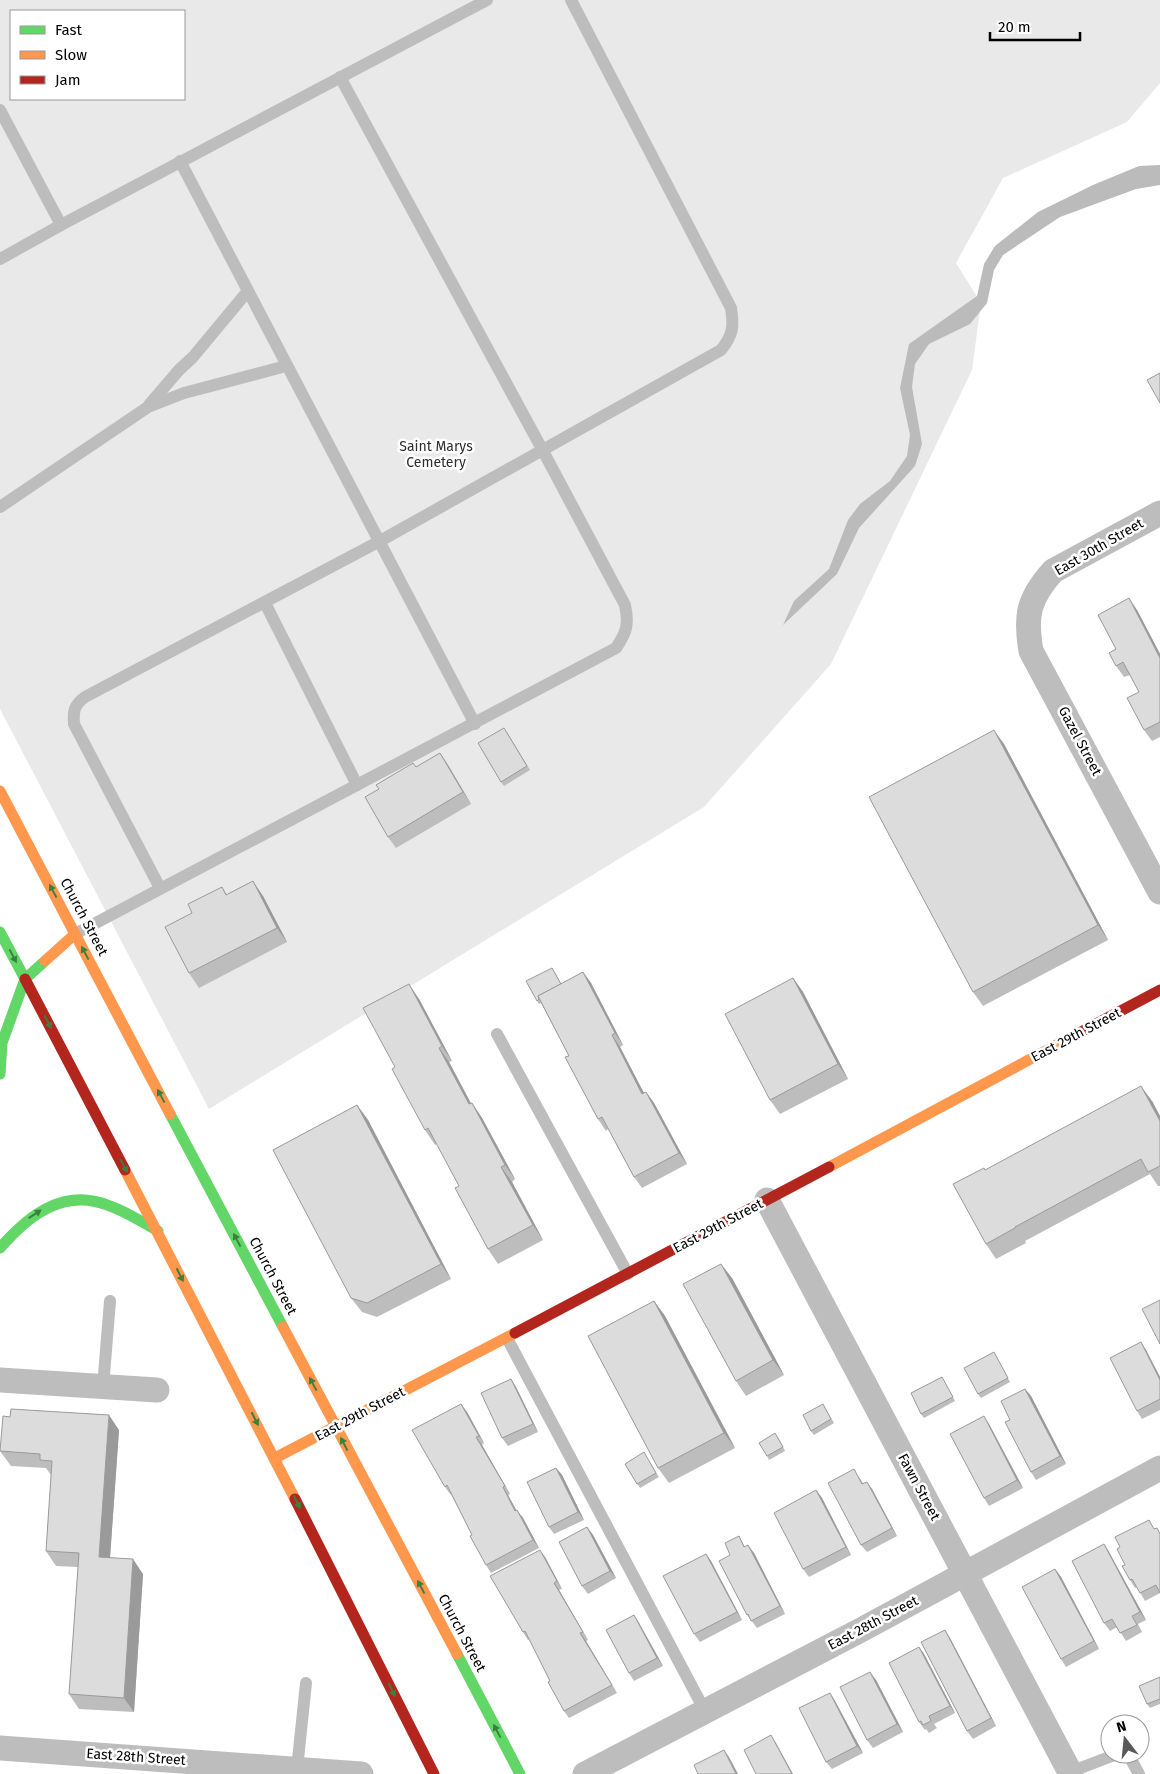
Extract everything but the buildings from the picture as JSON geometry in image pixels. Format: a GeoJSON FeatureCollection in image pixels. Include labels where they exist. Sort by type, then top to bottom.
{"type":"FeatureCollection","features":[{"type":"Feature","properties":{"kind":"main road","name":"Church Street"},"geometry":{"type":"LineString","coordinates":[[0,791],[520,1774]]}},
{"type":"Feature","properties":{"kind":"main road"},"geometry":{"type":"LineString","coordinates":[[0,932],[158,1231],[434,1774]]}},
{"type":"Feature","properties":{"kind":"main road"},"geometry":{"type":"LineString","coordinates":[[0,1074],[2,1043],[25,979],[75,934]]}},
{"type":"Feature","properties":{"kind":"main road","name":"East 29th Street"},"geometry":{"type":"LineString","coordinates":[[275,1458],[507,1338],[1160,990]]}},
{"type":"Feature","properties":{"kind":"main road"},"geometry":{"type":"LineString","coordinates":[[0,1248],[16,1229],[32,1216],[60,1202],[73,1200],[104,1203],[158,1231]]}},
{"type":"Feature","properties":{"kind":"street","name":"East 30th Street"},"geometry":{"type":"LineString","coordinates":[[1040,585],[1053,571],[1160,512]]}},
{"type":"Feature","properties":{"kind":"street","name":"Gazel Street"},"geometry":{"type":"LineString","coordinates":[[1040,585],[1030,606],[1027,629],[1032,651],[1160,892]]}},
{"type":"Feature","properties":{"kind":"street","name":"Fawn Street"},"geometry":{"type":"LineString","coordinates":[[767,1200],[1071,1773]]}},
{"type":"Feature","properties":{"kind":"street"},"geometry":{"type":"LineString","coordinates":[[0,1380],[157,1390]]}},
{"type":"Feature","properties":{"kind":"street","name":"East 28th Street"},"geometry":{"type":"LineString","coordinates":[[584,1774],[964,1574],[1160,1468]]}},
{"type":"Feature","properties":{"kind":"street","name":"East 28th Street"},"geometry":{"type":"LineString","coordinates":[[0,1748],[361,1774]]}},
{"type":"Feature","properties":{"kind":"lane"},"geometry":{"type":"LineString","coordinates":[[0,258],[487,0]]}},
{"type":"Feature","properties":{"kind":"lane"},"geometry":{"type":"LineString","coordinates":[[160,888],[74,724],[73,712],[78,702],[380,541],[721,350],[729,340],[734,324],[731,308],[571,0]]}},
{"type":"Feature","properties":{"kind":"lane"},"geometry":{"type":"LineString","coordinates":[[75,934],[616,648],[625,634],[628,618],[625,605],[340,78]]}},
{"type":"Feature","properties":{"kind":"lane"},"geometry":{"type":"LineString","coordinates":[[0,110],[61,225]]}},
{"type":"Feature","properties":{"kind":"lane"},"geometry":{"type":"LineString","coordinates":[[180,161],[475,724]]}},
{"type":"Feature","properties":{"kind":"lane"},"geometry":{"type":"LineString","coordinates":[[148,407],[247,292]]}},
{"type":"Feature","properties":{"kind":"lane"},"geometry":{"type":"LineString","coordinates":[[0,507],[148,407],[184,393],[286,366]]}},
{"type":"Feature","properties":{"kind":"lane"},"geometry":{"type":"LineString","coordinates":[[265,603],[357,785]]}},
{"type":"Feature","properties":{"kind":"lane"},"geometry":{"type":"LineString","coordinates":[[497,1034],[628,1274]]}},
{"type":"Feature","properties":{"kind":"lane"},"geometry":{"type":"LineString","coordinates":[[103,1386],[110,1302]]}},
{"type":"Feature","properties":{"kind":"lane"},"geometry":{"type":"LineString","coordinates":[[507,1338],[705,1711]]}},
{"type":"Feature","properties":{"kind":"lane"},"geometry":{"type":"LineString","coordinates":[[297,1769],[306,1683]]}},
{"type":"Feature","properties":{"kind":"lane"},"geometry":{"type":"LineString","coordinates":[[1071,1773],[1100,1761]]}},
{"type":"Feature","properties":{"kind":"green space","name":"Saint Marys Cemetery"},"geometry":{"type":"Polygon","coordinates":[[[0,0],[1160,0],[1160,83],[1127,122],[1003,178],[956,263],[981,303],[972,370],[831,664],[704,807],[209,1109],[0,709],[0,0]]]}},
{"type":"Feature","properties":{"kind":"shaded area"},"geometry":{"type":"Polygon","coordinates":[[[1160,165],[1160,185],[1136,189],[1060,217],[1003,255],[994,270],[987,303],[970,324],[929,344],[915,364],[912,387],[922,444],[915,466],[859,528],[837,574],[783,625],[794,601],[829,569],[848,520],[860,504],[890,481],[907,456],[910,435],[900,388],[909,344],[977,296],[984,264],[995,246],[1038,212],[1093,185],[1139,166],[1160,165]]]}},
{"type":"Feature","properties":{"kind":"traffic: fast"},"geometry":{"type":"LineString","coordinates":[[0,932],[25,979]]}},
{"type":"Feature","properties":{"kind":"traffic: fast"},"geometry":{"type":"LineString","coordinates":[[0,1074],[2,1043],[25,979],[45,961]]}},
{"type":"Feature","properties":{"kind":"traffic: fast"},"geometry":{"type":"LineString","coordinates":[[170,1114],[283,1327]]}},
{"type":"Feature","properties":{"kind":"traffic: fast"},"geometry":{"type":"LineString","coordinates":[[0,1248],[35,1215],[63,1202],[77,1200],[93,1201],[116,1208],[158,1231]]}},
{"type":"Feature","properties":{"kind":"traffic: fast"},"geometry":{"type":"LineString","coordinates":[[457,1654],[520,1774]]}},
{"type":"Feature","properties":{"kind":"traffic: slow"},"geometry":{"type":"LineString","coordinates":[[0,791],[75,934],[45,961]]}},
{"type":"Feature","properties":{"kind":"traffic: slow"},"geometry":{"type":"LineString","coordinates":[[75,934],[170,1114]]}},
{"type":"Feature","properties":{"kind":"traffic: slow"},"geometry":{"type":"LineString","coordinates":[[829,1167],[1079,1033]]}},
{"type":"Feature","properties":{"kind":"traffic: slow"},"geometry":{"type":"LineString","coordinates":[[125,1170],[295,1499]]}},
{"type":"Feature","properties":{"kind":"traffic: slow"},"geometry":{"type":"LineString","coordinates":[[283,1327],[457,1654]]}},
{"type":"Feature","properties":{"kind":"traffic: slow"},"geometry":{"type":"LineString","coordinates":[[275,1458],[515,1333]]}},
{"type":"Feature","properties":{"kind":"traffic: jam"},"geometry":{"type":"LineString","coordinates":[[25,979],[125,1170]]}},
{"type":"Feature","properties":{"kind":"traffic: jam"},"geometry":{"type":"LineString","coordinates":[[1079,1033],[1160,990]]}},
{"type":"Feature","properties":{"kind":"traffic: jam"},"geometry":{"type":"LineString","coordinates":[[515,1333],[829,1167]]}},
{"type":"Feature","properties":{"kind":"traffic: jam"},"geometry":{"type":"LineString","coordinates":[[295,1499],[434,1774]]}}]}
